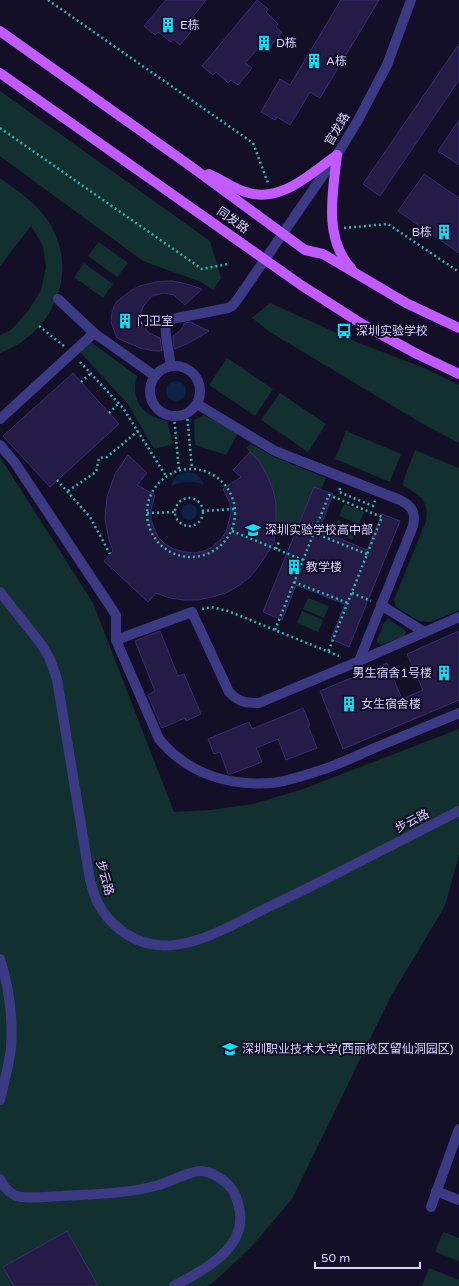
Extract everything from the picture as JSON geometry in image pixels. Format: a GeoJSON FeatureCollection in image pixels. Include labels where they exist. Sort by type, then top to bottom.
{"type":"FeatureCollection","features":[{"type":"Feature","properties":{"kind":"main road","name":"同发路"},"geometry":{"type":"LineString","coordinates":[[0,31],[189,165],[305,250],[323,254],[406,303],[459,328]]}},
{"type":"Feature","properties":{"kind":"main road","name":"同发路"},"geometry":{"type":"LineString","coordinates":[[0,73],[301,285],[362,324],[417,354],[459,374]]}},
{"type":"Feature","properties":{"kind":"main road"},"geometry":{"type":"LineString","coordinates":[[189,165],[236,189],[249,193],[269,195],[290,188],[337,155]]}},
{"type":"Feature","properties":{"kind":"main road"},"geometry":{"type":"LineString","coordinates":[[337,155],[332,206],[333,225],[336,241],[344,260],[358,275]]}},
{"type":"Feature","properties":{"kind":"street","name":"官龙路"},"geometry":{"type":"LineString","coordinates":[[171,366],[166,326],[169,321],[232,306],[337,155],[373,94],[387,65],[411,0]]}},
{"type":"Feature","properties":{"kind":"street"},"geometry":{"type":"LineString","coordinates":[[58,299],[94,333],[155,376]]}},
{"type":"Feature","properties":{"kind":"street"},"geometry":{"type":"LineString","coordinates":[[0,419],[94,333]]}},
{"type":"Feature","properties":{"kind":"street"},"geometry":{"type":"LineString","coordinates":[[171,366],[183,367],[194,373],[200,388],[200,396],[193,410],[187,414],[174,417],[166,415],[154,406],[150,391],[151,383],[155,376],[159,372],[171,366]]}},
{"type":"Feature","properties":{"kind":"street"},"geometry":{"type":"LineString","coordinates":[[197,404],[274,451],[400,500],[409,505],[414,514],[413,526],[357,662]]}},
{"type":"Feature","properties":{"kind":"street"},"geometry":{"type":"LineString","coordinates":[[0,445],[15,463],[116,615],[116,640],[159,739],[169,751],[184,763],[199,771],[219,778],[245,782],[272,783],[319,771],[459,713]]}},
{"type":"Feature","properties":{"kind":"street","name":"步云路"},"geometry":{"type":"LineString","coordinates":[[0,592],[50,657],[57,679],[90,880],[97,902],[107,918],[121,930],[135,938],[151,944],[167,946],[189,942],[208,936],[459,811]]}},
{"type":"Feature","properties":{"kind":"street"},"geometry":{"type":"LineString","coordinates":[[381,605],[424,632]]}},
{"type":"Feature","properties":{"kind":"street"},"geometry":{"type":"LineString","coordinates":[[116,640],[192,612],[228,692],[236,700],[258,704],[459,617]]}},
{"type":"Feature","properties":{"kind":"street"},"geometry":{"type":"LineString","coordinates":[[0,959],[7,987],[11,1025],[10,1049],[0,1100]]}},
{"type":"Feature","properties":{"kind":"street"},"geometry":{"type":"LineString","coordinates":[[431,1207],[459,1129]]}},
{"type":"Feature","properties":{"kind":"street"},"geometry":{"type":"LineString","coordinates":[[0,1179],[2,1185],[14,1195],[20,1197],[42,1197],[115,1193],[164,1183],[200,1171],[218,1177],[233,1190],[238,1200],[241,1220],[237,1234],[230,1246],[220,1258],[203,1270],[174,1286]]}},
{"type":"Feature","properties":{"kind":"street"},"geometry":{"type":"LineString","coordinates":[[436,1191],[459,1200]]}},
{"type":"Feature","properties":{"kind":"path"},"geometry":{"type":"LineString","coordinates":[[48,0],[253,143],[268,184]]}},
{"type":"Feature","properties":{"kind":"path"},"geometry":{"type":"LineString","coordinates":[[0,128],[202,269],[228,264]]}},
{"type":"Feature","properties":{"kind":"path"},"geometry":{"type":"LineString","coordinates":[[341,229],[388,224],[459,272]]}},
{"type":"Feature","properties":{"kind":"path"},"geometry":{"type":"LineString","coordinates":[[40,326],[72,353],[119,403],[166,476]]}},
{"type":"Feature","properties":{"kind":"path"},"geometry":{"type":"LineString","coordinates":[[81,382],[91,373]]}},
{"type":"Feature","properties":{"kind":"path"},"geometry":{"type":"LineString","coordinates":[[109,413],[119,403]]}},
{"type":"Feature","properties":{"kind":"path"},"geometry":{"type":"LineString","coordinates":[[187,414],[192,468]]}},
{"type":"Feature","properties":{"kind":"path"},"geometry":{"type":"LineString","coordinates":[[174,417],[180,470]]}},
{"type":"Feature","properties":{"kind":"path"},"geometry":{"type":"LineString","coordinates":[[68,491],[96,472],[99,458],[107,457],[138,431]]}},
{"type":"Feature","properties":{"kind":"path"},"geometry":{"type":"LineString","coordinates":[[192,468],[204,470],[216,476],[226,485],[232,496],[235,509],[232,531],[222,544],[209,554],[198,557],[176,555],[158,543],[148,524],[146,513],[147,504],[152,492],[159,482],[166,476],[180,470],[192,468]]}},
{"type":"Feature","properties":{"kind":"path"},"geometry":{"type":"LineString","coordinates":[[57,480],[90,516],[110,554]]}},
{"type":"Feature","properties":{"kind":"path"},"geometry":{"type":"LineString","coordinates":[[339,492],[373,506]]}},
{"type":"Feature","properties":{"kind":"path"},"geometry":{"type":"LineString","coordinates":[[275,630],[329,495],[382,517],[328,652]]}},
{"type":"Feature","properties":{"kind":"path"},"geometry":{"type":"LineString","coordinates":[[190,498],[198,501],[201,505],[202,511],[199,522],[191,526],[186,526],[178,521],[175,512],[178,503],[181,500],[190,498]]}},
{"type":"Feature","properties":{"kind":"path"},"geometry":{"type":"LineString","coordinates":[[354,506],[357,499]]}},
{"type":"Feature","properties":{"kind":"path"},"geometry":{"type":"LineString","coordinates":[[202,511],[235,509]]}},
{"type":"Feature","properties":{"kind":"path"},"geometry":{"type":"LineString","coordinates":[[146,513],[175,512]]}},
{"type":"Feature","properties":{"kind":"path"},"geometry":{"type":"LineString","coordinates":[[232,531],[303,560]]}},
{"type":"Feature","properties":{"kind":"path"},"geometry":{"type":"LineString","coordinates":[[314,533],[367,554]]}},
{"type":"Feature","properties":{"kind":"path"},"geometry":{"type":"LineString","coordinates":[[276,549],[279,542]]}},
{"type":"Feature","properties":{"kind":"path"},"geometry":{"type":"LineString","coordinates":[[294,582],[348,603]]}},
{"type":"Feature","properties":{"kind":"path"},"geometry":{"type":"LineString","coordinates":[[352,593],[381,605]]}},
{"type":"Feature","properties":{"kind":"path"},"geometry":{"type":"LineString","coordinates":[[192,612],[211,607],[217,608],[357,662]]}},
{"type":"Feature","properties":{"kind":"green space"},"geometry":{"type":"Polygon","coordinates":[[[0,91],[210,241],[221,278],[213,290],[201,282],[143,261],[0,156],[0,91]]]}},
{"type":"Feature","properties":{"kind":"green space"},"geometry":{"type":"Polygon","coordinates":[[[0,178],[30,201],[46,218],[57,237],[62,257],[62,277],[57,297],[48,315],[35,330],[19,344],[0,353],[0,335],[11,330],[29,310],[41,290],[46,267],[43,246],[31,226],[0,266],[0,178]]]}},
{"type":"Feature","properties":{"kind":"green space"},"geometry":{"type":"Polygon","coordinates":[[[99,242],[128,263],[117,277],[88,256],[99,242]]]}},
{"type":"Feature","properties":{"kind":"green space"},"geometry":{"type":"Polygon","coordinates":[[[84,263],[113,284],[103,298],[74,277],[84,263]]]}},
{"type":"Feature","properties":{"kind":"green space"},"geometry":{"type":"Polygon","coordinates":[[[270,303],[359,343],[424,368],[459,385],[459,443],[423,424],[270,332],[252,318],[270,303]]]}},
{"type":"Feature","properties":{"kind":"green space"},"geometry":{"type":"Polygon","coordinates":[[[91,342],[137,376],[135,393],[140,406],[151,415],[167,421],[173,444],[154,449],[128,404],[80,352],[91,342]]]}},
{"type":"Feature","properties":{"kind":"green space"},"geometry":{"type":"Polygon","coordinates":[[[227,358],[273,389],[255,416],[209,385],[227,358]]]}},
{"type":"Feature","properties":{"kind":"green space"},"geometry":{"type":"Polygon","coordinates":[[[280,393],[326,424],[308,452],[261,420],[280,393]]]}},
{"type":"Feature","properties":{"kind":"green space"},"geometry":{"type":"Polygon","coordinates":[[[204,415],[238,433],[226,455],[195,445],[194,420],[204,415]]]}},
{"type":"Feature","properties":{"kind":"green space"},"geometry":{"type":"Polygon","coordinates":[[[346,431],[401,454],[390,482],[335,459],[346,431]]]}},
{"type":"Feature","properties":{"kind":"green space"},"geometry":{"type":"Polygon","coordinates":[[[251,444],[274,457],[326,478],[321,490],[314,487],[294,535],[275,528],[276,517],[273,495],[261,465],[246,448],[251,444]]]}},
{"type":"Feature","properties":{"kind":"green space"},"geometry":{"type":"Polygon","coordinates":[[[415,450],[459,468],[459,610],[431,622],[419,621],[396,607],[394,600],[426,521],[427,514],[422,498],[402,485],[415,450]]]}},
{"type":"Feature","properties":{"kind":"green space","name":"深圳职业技术大学(西丽校区留仙洞园区)"},"geometry":{"type":"Polygon","coordinates":[[[0,457],[93,603],[174,812],[210,810],[253,804],[303,789],[459,729],[459,855],[445,906],[391,996],[292,1199],[253,1245],[214,1282],[207,1286],[0,1286],[0,457]]]}},
{"type":"Feature","properties":{"kind":"green space"},"geometry":{"type":"Polygon","coordinates":[[[344,504],[364,512],[359,524],[339,516],[344,504]]]}},
{"type":"Feature","properties":{"kind":"green space"},"geometry":{"type":"Polygon","coordinates":[[[338,520],[357,528],[352,540],[333,532],[338,520]]]}},
{"type":"Feature","properties":{"kind":"green space"},"geometry":{"type":"Polygon","coordinates":[[[308,598],[329,606],[324,618],[303,609],[308,598]]]}},
{"type":"Feature","properties":{"kind":"green space"},"geometry":{"type":"Polygon","coordinates":[[[302,611],[323,620],[318,632],[297,623],[302,611]]]}},
{"type":"Feature","properties":{"kind":"green space"},"geometry":{"type":"Polygon","coordinates":[[[388,619],[405,630],[406,633],[404,636],[381,645],[377,642],[377,640],[384,622],[388,619]]]}},
{"type":"Feature","properties":{"kind":"green space"},"geometry":{"type":"Polygon","coordinates":[[[443,1232],[459,1238],[459,1261],[435,1252],[443,1232]]]}},
{"type":"Feature","properties":{"kind":"green space"},"geometry":{"type":"Polygon","coordinates":[[[429,1268],[459,1280],[459,1286],[422,1286],[429,1268]]]}},
{"type":"Feature","properties":{"kind":"water"},"geometry":{"type":"Polygon","coordinates":[[[176,381],[183,384],[186,391],[183,398],[176,401],[169,398],[166,391],[169,384],[176,381]]]}},
{"type":"Feature","properties":{"kind":"water"},"geometry":{"type":"Polygon","coordinates":[[[186,472],[198,475],[204,485],[195,482],[188,482],[171,486],[176,477],[186,472]]]}},
{"type":"Feature","properties":{"kind":"water"},"geometry":{"type":"Polygon","coordinates":[[[189,504],[196,509],[197,512],[192,519],[189,520],[182,515],[181,512],[186,505],[189,504]]]}},
{"type":"Feature","properties":{"kind":"building","name":"E栋"},"geometry":{"type":"Polygon","coordinates":[[[166,0],[206,0],[188,23],[194,28],[180,45],[173,39],[171,42],[158,32],[155,35],[144,26],[166,0]]]}},
{"type":"Feature","properties":{"kind":"building","name":"D栋"},"geometry":{"type":"Polygon","coordinates":[[[257,0],[268,9],[266,12],[278,24],[276,27],[282,32],[268,49],[262,44],[245,63],[252,68],[238,85],[231,80],[228,83],[216,72],[213,75],[202,66],[257,0]]]}},
{"type":"Feature","properties":{"kind":"building","name":"A栋"},"geometry":{"type":"Polygon","coordinates":[[[341,0],[379,0],[320,98],[310,92],[290,125],[277,117],[275,120],[261,112],[280,79],[290,85],[341,0]]]}},
{"type":"Feature","properties":{"kind":"building"},"geometry":{"type":"Polygon","coordinates":[[[459,44],[459,80],[380,196],[363,184],[459,44]]]}},
{"type":"Feature","properties":{"kind":"building"},"geometry":{"type":"Polygon","coordinates":[[[459,120],[459,165],[438,151],[459,120]]]}},
{"type":"Feature","properties":{"kind":"building","name":"B栋"},"geometry":{"type":"Polygon","coordinates":[[[424,174],[459,198],[459,253],[398,211],[424,174]]]}},
{"type":"Feature","properties":{"kind":"building"},"geometry":{"type":"Polygon","coordinates":[[[172,281],[202,289],[185,305],[174,295],[163,293],[152,296],[144,305],[138,319],[149,333],[160,338],[162,351],[140,348],[117,338],[111,322],[112,312],[116,302],[140,286],[155,282],[172,281]]]}},
{"type":"Feature","properties":{"kind":"building"},"geometry":{"type":"Polygon","coordinates":[[[190,322],[209,331],[187,344],[174,349],[173,336],[181,330],[185,323],[190,322]]]}},
{"type":"Feature","properties":{"kind":"building"},"geometry":{"type":"Polygon","coordinates":[[[73,373],[119,424],[50,487],[3,436],[73,373]]]}},
{"type":"Feature","properties":{"kind":"building"},"geometry":{"type":"Polygon","coordinates":[[[250,452],[259,461],[273,490],[276,503],[274,543],[250,577],[238,586],[226,593],[198,600],[170,598],[156,593],[148,602],[104,561],[113,551],[109,540],[105,518],[107,497],[115,474],[128,455],[147,473],[137,485],[155,495],[151,510],[151,520],[158,537],[165,544],[174,549],[195,553],[212,547],[226,532],[231,513],[230,503],[223,489],[241,477],[233,470],[250,452]]]}},
{"type":"Feature","properties":{"kind":"building","name":"教学楼"},"geometry":{"type":"Polygon","coordinates":[[[314,487],[333,494],[319,530],[367,550],[382,514],[400,521],[349,647],[331,639],[345,604],[296,585],[282,620],[263,612],[314,487]]]}},
{"type":"Feature","properties":{"kind":"building"},"geometry":{"type":"Polygon","coordinates":[[[160,631],[178,676],[184,674],[201,714],[186,721],[185,718],[162,728],[148,695],[155,691],[135,641],[160,631]]]}},
{"type":"Feature","properties":{"kind":"building"},"geometry":{"type":"Polygon","coordinates":[[[459,631],[459,700],[343,749],[320,691],[387,663],[402,699],[423,690],[407,654],[459,631]]]}},
{"type":"Feature","properties":{"kind":"building"},"geometry":{"type":"Polygon","coordinates":[[[303,708],[310,725],[308,726],[317,748],[286,760],[278,739],[256,748],[262,762],[231,774],[228,774],[220,752],[214,754],[208,739],[249,722],[252,729],[303,708]]]}},
{"type":"Feature","properties":{"kind":"building"},"geometry":{"type":"Polygon","coordinates":[[[67,1231],[98,1286],[14,1286],[3,1267],[67,1231]]]}},
{"type":"Feature","properties":{"kind":"place","name":"E栋"},"geometry":{"type":"Point","coordinates":[168,25]}},
{"type":"Feature","properties":{"kind":"place","name":"D栋"},"geometry":{"type":"Point","coordinates":[264,43]}},
{"type":"Feature","properties":{"kind":"place","name":"A栋"},"geometry":{"type":"Point","coordinates":[314,61]}},
{"type":"Feature","properties":{"kind":"place","name":"B栋"},"geometry":{"type":"Point","coordinates":[444,232]}},
{"type":"Feature","properties":{"kind":"place","name":"门卫室"},"geometry":{"type":"Point","coordinates":[125,321]}},
{"type":"Feature","properties":{"kind":"place","name":"深圳实验学校"},"geometry":{"type":"Point","coordinates":[344,331]}},
{"type":"Feature","properties":{"kind":"place","name":"深圳实验学校高中部"},"geometry":{"type":"Point","coordinates":[253,530]}},
{"type":"Feature","properties":{"kind":"place","name":"教学楼"},"geometry":{"type":"Point","coordinates":[294,567]}},
{"type":"Feature","properties":{"kind":"place","name":"男生宿舍1号楼"},"geometry":{"type":"Point","coordinates":[444,673]}},
{"type":"Feature","properties":{"kind":"place","name":"女生宿舍楼"},"geometry":{"type":"Point","coordinates":[349,704]}},
{"type":"Feature","properties":{"kind":"place","name":"深圳职业技术大学(西丽校区留仙洞园区)"},"geometry":{"type":"Point","coordinates":[230,1049]}}]}
